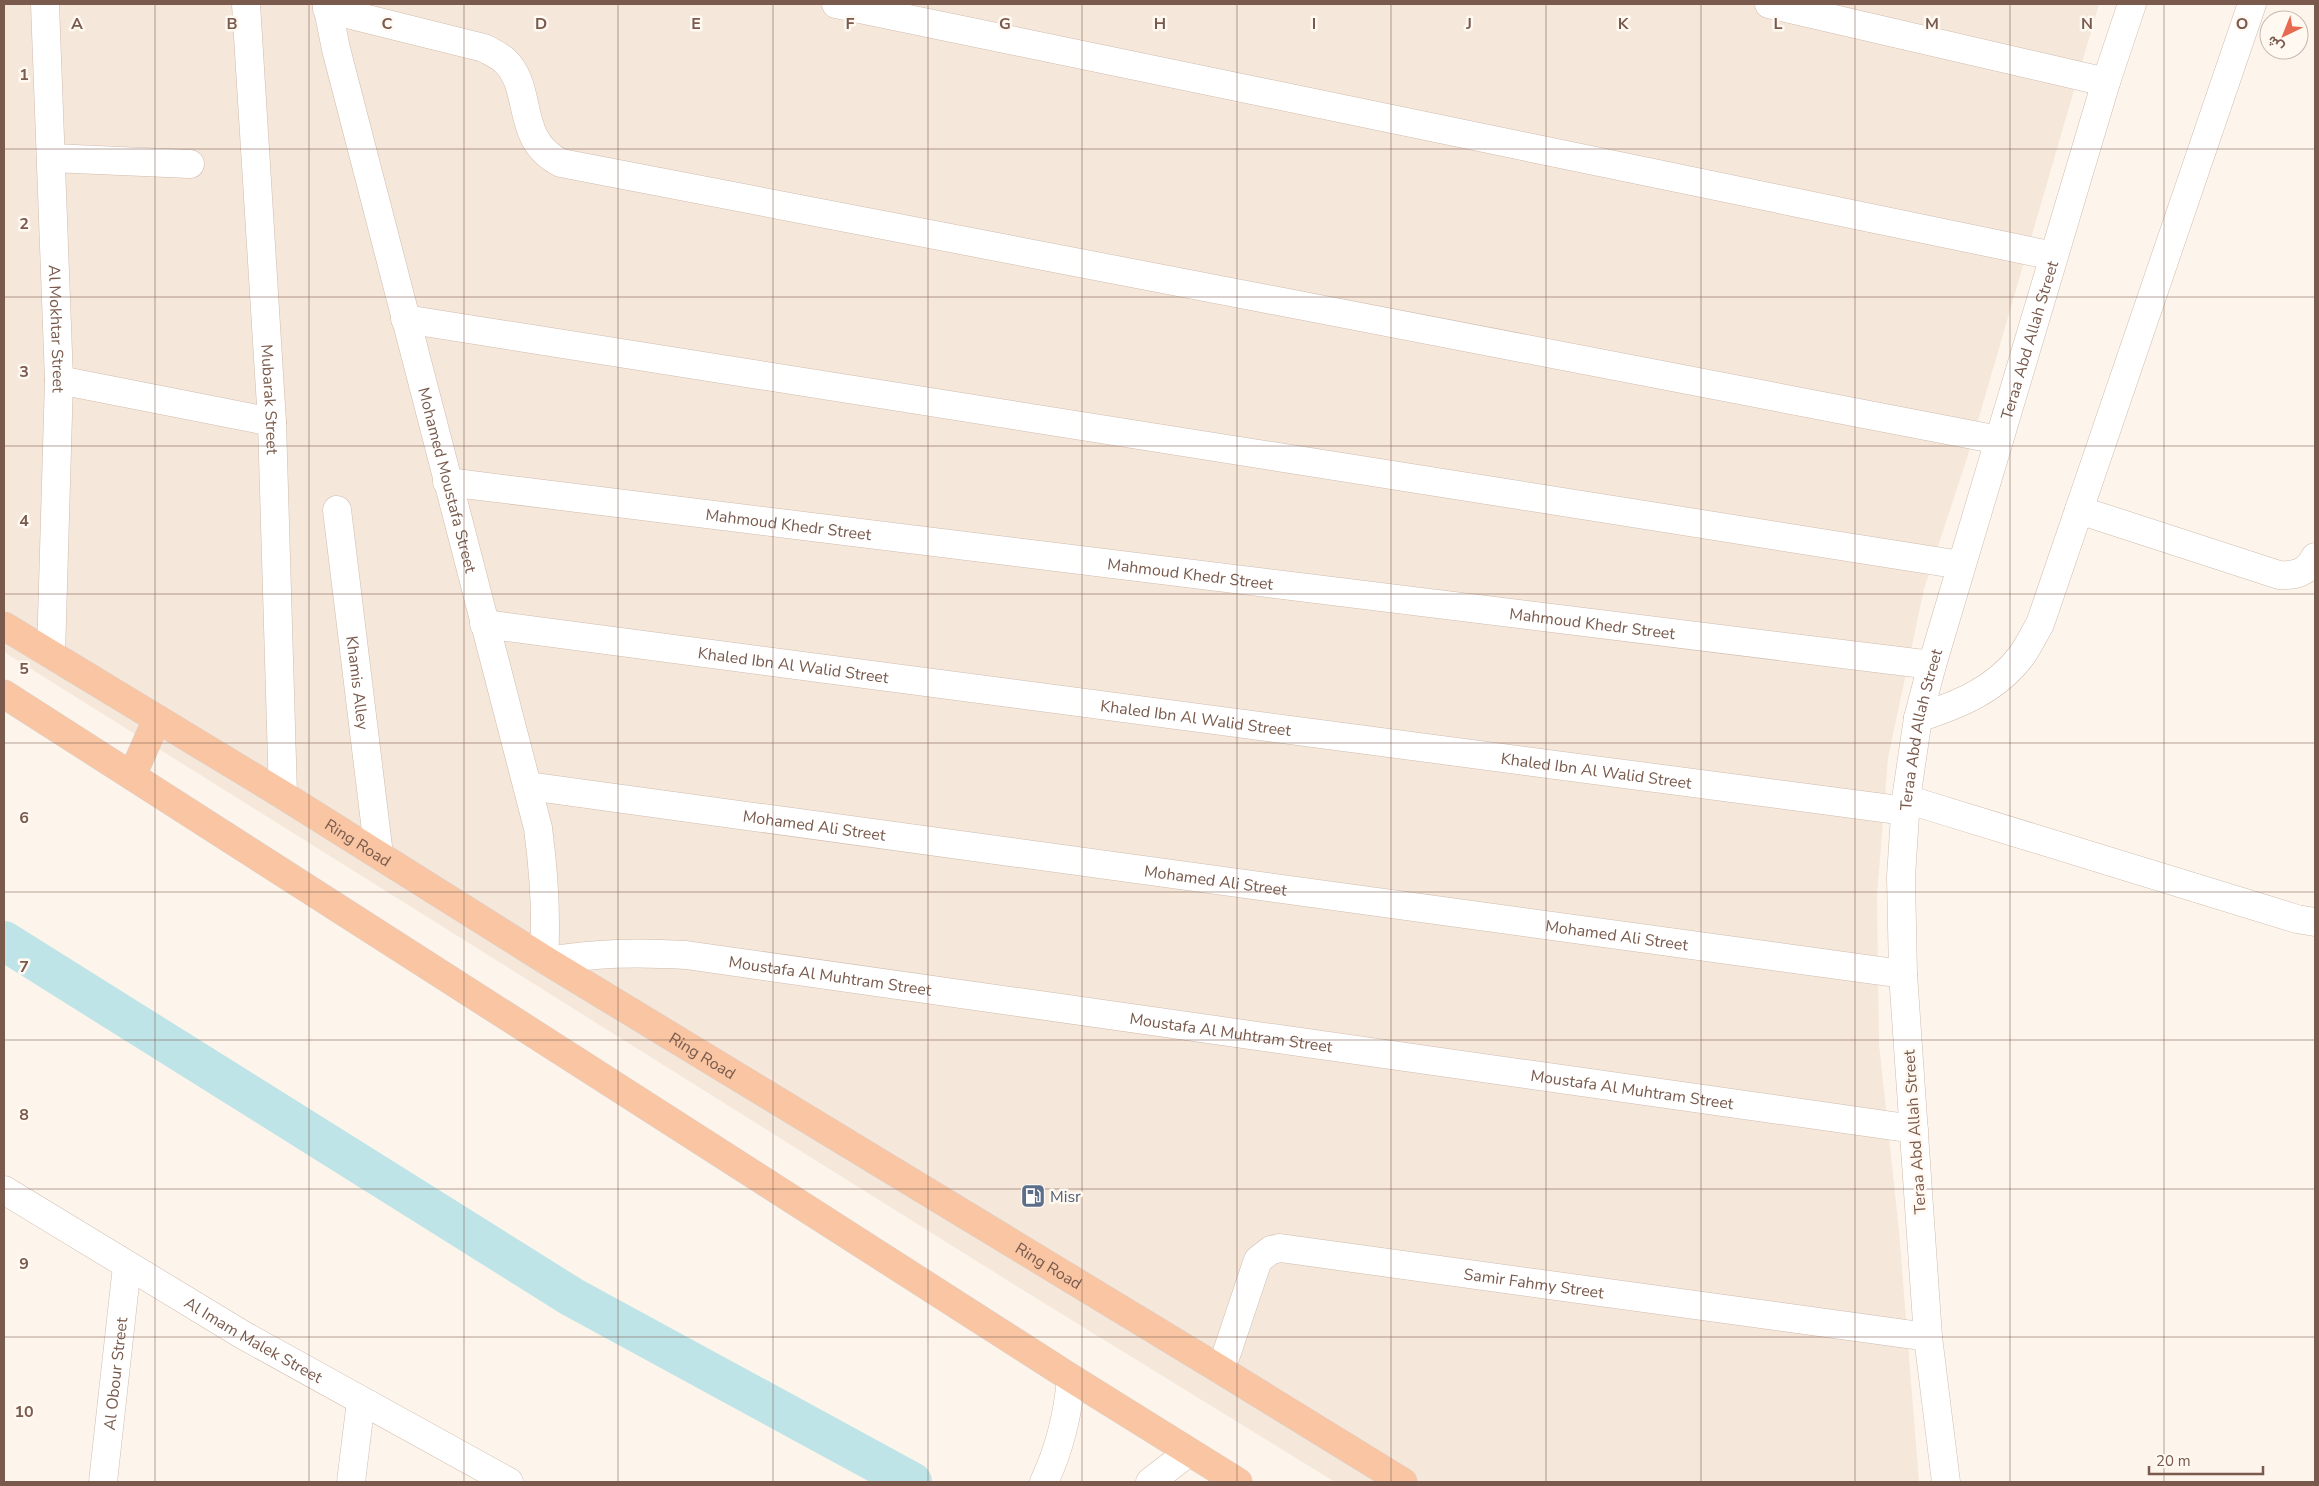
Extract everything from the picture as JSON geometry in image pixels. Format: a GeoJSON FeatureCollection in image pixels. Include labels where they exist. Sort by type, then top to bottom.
{"type":"FeatureCollection","features":[{"type":"Feature","properties":{"kind":"highway","name":"Ring Road"},"geometry":{"type":"LineString","coordinates":[[4,626],[283,795],[546,960],[1403,1482]]}},
{"type":"Feature","properties":{"kind":"highway"},"geometry":{"type":"LineString","coordinates":[[4,694],[1071,1378],[1238,1482]]}},
{"type":"Feature","properties":{"kind":"highway"},"geometry":{"type":"LineString","coordinates":[[132,776],[157,719]]}},
{"type":"Feature","properties":{"kind":"street","name":"Al Mokhtar Street"},"geometry":{"type":"LineString","coordinates":[[44,4],[59,380],[51,654]]}},
{"type":"Feature","properties":{"kind":"street","name":"Mubarak Street"},"geometry":{"type":"LineString","coordinates":[[246,4],[272,422],[283,795]]}},
{"type":"Feature","properties":{"kind":"street"},"geometry":{"type":"LineString","coordinates":[[836,4],[2054,256]]}},
{"type":"Feature","properties":{"kind":"street"},"geometry":{"type":"LineString","coordinates":[[1769,4],[2106,82]]}},
{"type":"Feature","properties":{"kind":"street","name":"Teraa Abd Allah Street"},"geometry":{"type":"LineString","coordinates":[[1946,1482],[1928,1337],[1903,974],[1901,877],[1906,805],[1918,718],[1932,665],[2106,82],[2132,4]]}},
{"type":"Feature","properties":{"kind":"street"},"geometry":{"type":"LineString","coordinates":[[1918,718],[1967,701],[1997,681],[2022,655],[2040,624],[2252,4]]}},
{"type":"Feature","properties":{"kind":"street"},"geometry":{"type":"LineString","coordinates":[[327,7],[484,48],[496,54],[505,61],[516,79],[533,137],[549,157],[561,162],[1999,440]]}},
{"type":"Feature","properties":{"kind":"street","name":"Mohamed Moustafa Street"},"geometry":{"type":"LineString","coordinates":[[327,7],[447,482],[538,828],[547,915],[546,960]]}},
{"type":"Feature","properties":{"kind":"street"},"geometry":{"type":"LineString","coordinates":[[51,158],[190,164]]}},
{"type":"Feature","properties":{"kind":"street"},"geometry":{"type":"LineString","coordinates":[[406,319],[1961,565]]}},
{"type":"Feature","properties":{"kind":"street"},"geometry":{"type":"LineString","coordinates":[[59,380],[272,422]]}},
{"type":"Feature","properties":{"kind":"street","name":"Mahmoud Khedr Street"},"geometry":{"type":"LineString","coordinates":[[447,482],[1932,665]]}},
{"type":"Feature","properties":{"kind":"street","name":"Khamis Alley"},"geometry":{"type":"LineString","coordinates":[[337,510],[379,856]]}},
{"type":"Feature","properties":{"kind":"street"},"geometry":{"type":"LineString","coordinates":[[2079,510],[2279,575],[2291,576],[2303,572],[2315,557]]}},
{"type":"Feature","properties":{"kind":"street","name":"Khaled Ibn Al Walid Street"},"geometry":{"type":"LineString","coordinates":[[484,624],[1906,805],[2288,916],[2315,922]]}},
{"type":"Feature","properties":{"kind":"street","name":"Mohamed Ali Street"},"geometry":{"type":"LineString","coordinates":[[528,786],[1903,974]]}},
{"type":"Feature","properties":{"kind":"street","name":"Moustafa Al Muhtram Street"},"geometry":{"type":"LineString","coordinates":[[546,960],[593,954],[640,952],[686,955],[1914,1129]]}},
{"type":"Feature","properties":{"kind":"street","name":"Al Imam Malek Street"},"geometry":{"type":"LineString","coordinates":[[4,1190],[127,1266],[361,1401],[509,1482]]}},
{"type":"Feature","properties":{"kind":"street","name":"Samir Fahmy Street"},"geometry":{"type":"LineString","coordinates":[[1221,1370],[1258,1260],[1272,1250],[1280,1248],[1928,1337]]}},
{"type":"Feature","properties":{"kind":"street","name":"Al Obour Street"},"geometry":{"type":"LineString","coordinates":[[103,1482],[127,1266]]}},
{"type":"Feature","properties":{"kind":"street"},"geometry":{"type":"LineString","coordinates":[[1044,1482],[1060,1444],[1069,1401],[1071,1378]]}},
{"type":"Feature","properties":{"kind":"street"},"geometry":{"type":"LineString","coordinates":[[351,1482],[361,1401]]}},
{"type":"Feature","properties":{"kind":"street"},"geometry":{"type":"LineString","coordinates":[[1150,1482],[1189,1452]]}},
{"type":"Feature","properties":{"kind":"shaded area"},"geometry":{"type":"Polygon","coordinates":[[[4,4],[2099,4],[1968,455],[1924,589],[1888,758],[1877,896],[1879,1044],[1899,1231],[1919,1482],[1335,1482],[1018,1287],[4,652],[4,4]]]}},
{"type":"Feature","properties":{"kind":"waterway"},"geometry":{"type":"LineString","coordinates":[[4,941],[572,1297],[912,1482]]}},
{"type":"Feature","properties":{"kind":"place","name":"Misr"},"geometry":{"type":"Point","coordinates":[1033,1196]}}]}
